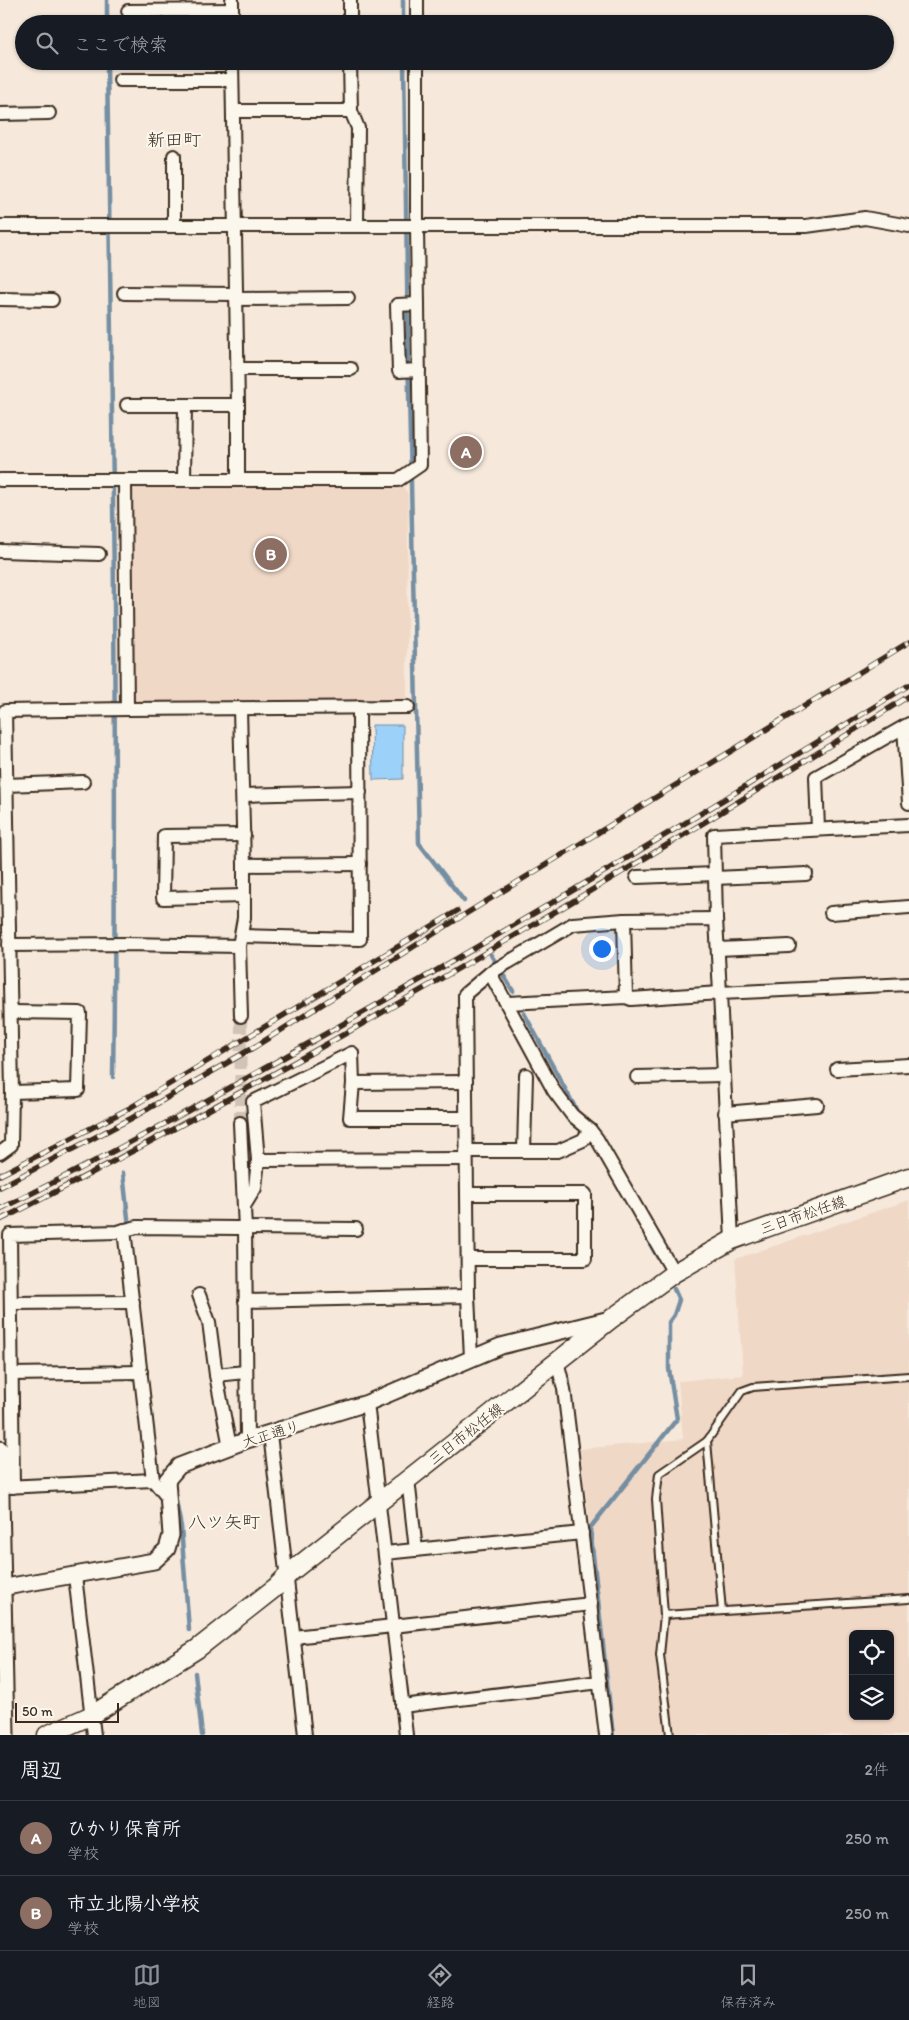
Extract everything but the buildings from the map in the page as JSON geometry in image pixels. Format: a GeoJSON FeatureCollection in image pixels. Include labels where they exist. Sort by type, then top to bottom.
{"type":"FeatureCollection","features":[{"type":"Feature","properties":{"kind":"main road","name":"三日市松任線"},"geometry":{"type":"LineString","coordinates":[[47,1735],[92,1714],[197,1649],[611,1318],[674,1273],[732,1240],[909,1177]]}},
{"type":"Feature","properties":{"kind":"street"},"geometry":{"type":"LineString","coordinates":[[350,0],[350,15]]}},
{"type":"Feature","properties":{"kind":"street"},"geometry":{"type":"LineString","coordinates":[[417,0],[417,15]]}},
{"type":"Feature","properties":{"kind":"street"},"geometry":{"type":"LineString","coordinates":[[128,11],[232,5]]}},
{"type":"Feature","properties":{"kind":"street"},"geometry":{"type":"LineString","coordinates":[[232,70],[238,480]]}},
{"type":"Feature","properties":{"kind":"street"},"geometry":{"type":"LineString","coordinates":[[350,70],[351,111],[358,128],[357,226]]}},
{"type":"Feature","properties":{"kind":"street"},"geometry":{"type":"LineString","coordinates":[[0,480],[398,480],[420,466],[418,304],[410,226],[417,70]]}},
{"type":"Feature","properties":{"kind":"street"},"geometry":{"type":"LineString","coordinates":[[120,80],[232,80]]}},
{"type":"Feature","properties":{"kind":"street"},"geometry":{"type":"LineString","coordinates":[[234,111],[351,111]]}},
{"type":"Feature","properties":{"kind":"street"},"geometry":{"type":"LineString","coordinates":[[0,114],[49,113]]}},
{"type":"Feature","properties":{"kind":"street"},"geometry":{"type":"LineString","coordinates":[[174,156],[174,226]]}},
{"type":"Feature","properties":{"kind":"street"},"geometry":{"type":"LineString","coordinates":[[0,226],[806,226],[865,218],[909,226]]}},
{"type":"Feature","properties":{"kind":"street"},"geometry":{"type":"LineString","coordinates":[[124,293],[348,298]]}},
{"type":"Feature","properties":{"kind":"street"},"geometry":{"type":"LineString","coordinates":[[0,299],[52,300]]}},
{"type":"Feature","properties":{"kind":"street"},"geometry":{"type":"LineString","coordinates":[[418,304],[397,306],[399,371],[419,370]]}},
{"type":"Feature","properties":{"kind":"street"},"geometry":{"type":"LineString","coordinates":[[237,369],[351,369]]}},
{"type":"Feature","properties":{"kind":"street"},"geometry":{"type":"LineString","coordinates":[[127,405],[238,405]]}},
{"type":"Feature","properties":{"kind":"street"},"geometry":{"type":"LineString","coordinates":[[184,480],[185,405]]}},
{"type":"Feature","properties":{"kind":"street"},"geometry":{"type":"LineString","coordinates":[[117,480],[119,709]]}},
{"type":"Feature","properties":{"kind":"street"},"geometry":{"type":"LineString","coordinates":[[0,551],[99,554]]}},
{"type":"Feature","properties":{"kind":"street"},"geometry":{"type":"LineString","coordinates":[[8,945],[360,939],[359,707]]}},
{"type":"Feature","properties":{"kind":"street"},"geometry":{"type":"LineString","coordinates":[[0,1153],[11,1145],[6,1134],[12,1092],[6,1059],[12,1012],[8,945],[5,711],[408,707]]}},
{"type":"Feature","properties":{"kind":"street"},"geometry":{"type":"LineString","coordinates":[[240,709],[244,835],[244,918],[240,941],[242,1016]]}},
{"type":"Feature","properties":{"kind":"street"},"geometry":{"type":"LineString","coordinates":[[818,829],[816,777],[907,726],[909,803]]}},
{"type":"Feature","properties":{"kind":"street"},"geometry":{"type":"LineString","coordinates":[[6,785],[83,782]]}},
{"type":"Feature","properties":{"kind":"street"},"geometry":{"type":"LineString","coordinates":[[243,795],[360,792]]}},
{"type":"Feature","properties":{"kind":"street"},"geometry":{"type":"LineString","coordinates":[[732,1240],[716,919],[714,835],[909,825]]}},
{"type":"Feature","properties":{"kind":"street"},"geometry":{"type":"LineString","coordinates":[[244,835],[164,836],[163,898],[244,896]]}},
{"type":"Feature","properties":{"kind":"street"},"geometry":{"type":"LineString","coordinates":[[244,865],[360,864]]}},
{"type":"Feature","properties":{"kind":"street"},"geometry":{"type":"LineString","coordinates":[[637,876],[806,874]]}},
{"type":"Feature","properties":{"kind":"street"},"geometry":{"type":"LineString","coordinates":[[831,913],[909,907]]}},
{"type":"Feature","properties":{"kind":"street"},"geometry":{"type":"LineString","coordinates":[[471,1358],[468,1296],[465,994],[490,973],[573,924],[624,920],[716,919]]}},
{"type":"Feature","properties":{"kind":"street"},"geometry":{"type":"LineString","coordinates":[[624,920],[626,997]]}},
{"type":"Feature","properties":{"kind":"street"},"geometry":{"type":"LineString","coordinates":[[718,949],[789,946]]}},
{"type":"Feature","properties":{"kind":"street"},"geometry":{"type":"LineString","coordinates":[[490,973],[508,1003],[554,1091],[572,1115],[590,1130],[597,1139],[674,1273]]}},
{"type":"Feature","properties":{"kind":"street"},"geometry":{"type":"LineString","coordinates":[[508,1003],[626,997],[631,999],[909,984]]}},
{"type":"Feature","properties":{"kind":"street"},"geometry":{"type":"LineString","coordinates":[[12,1012],[80,1013],[78,1090],[12,1092]]}},
{"type":"Feature","properties":{"kind":"street"},"geometry":{"type":"LineString","coordinates":[[244,1206],[255,1188],[258,1160],[254,1102],[352,1053],[353,1083],[350,1118],[466,1118]]}},
{"type":"Feature","properties":{"kind":"street"},"geometry":{"type":"LineString","coordinates":[[837,1069],[909,1065]]}},
{"type":"Feature","properties":{"kind":"street"},"geometry":{"type":"LineString","coordinates":[[524,1151],[526,1074]]}},
{"type":"Feature","properties":{"kind":"street"},"geometry":{"type":"LineString","coordinates":[[637,1077],[724,1075]]}},
{"type":"Feature","properties":{"kind":"street"},"geometry":{"type":"LineString","coordinates":[[353,1083],[466,1082]]}},
{"type":"Feature","properties":{"kind":"street"},"geometry":{"type":"LineString","coordinates":[[725,1112],[817,1105]]}},
{"type":"Feature","properties":{"kind":"street"},"geometry":{"type":"LineString","coordinates":[[240,1123],[245,1229],[247,1440]]}},
{"type":"Feature","properties":{"kind":"street"},"geometry":{"type":"LineString","coordinates":[[258,1160],[558,1151],[583,1140],[590,1130]]}},
{"type":"Feature","properties":{"kind":"street"},"geometry":{"type":"LineString","coordinates":[[467,1194],[585,1194],[585,1260],[468,1260]]}},
{"type":"Feature","properties":{"kind":"street"},"geometry":{"type":"LineString","coordinates":[[6,1735],[3,1709],[2,1588],[5,1487],[12,1374],[6,1344],[11,1303],[5,1239],[10,1235],[117,1232],[128,1229],[356,1229]]}},
{"type":"Feature","properties":{"kind":"street"},"geometry":{"type":"LineString","coordinates":[[128,1229],[133,1302],[153,1480],[168,1498]]}},
{"type":"Feature","properties":{"kind":"street"},"geometry":{"type":"LineString","coordinates":[[199,1295],[209,1322],[216,1375],[230,1446]]}},
{"type":"Feature","properties":{"kind":"street"},"geometry":{"type":"LineString","coordinates":[[245,1301],[468,1296]]}},
{"type":"Feature","properties":{"kind":"street"},"geometry":{"type":"LineString","coordinates":[[11,1303],[133,1302]]}},
{"type":"Feature","properties":{"kind":"street","name":"大正通り"},"geometry":{"type":"LineString","coordinates":[[2,1588],[154,1561],[167,1549],[171,1535],[167,1480],[179,1466],[247,1440],[366,1403],[501,1346],[611,1318]]}},
{"type":"Feature","properties":{"kind":"street"},"geometry":{"type":"LineString","coordinates":[[557,1361],[564,1389],[606,1735]]}},
{"type":"Feature","properties":{"kind":"street"},"geometry":{"type":"LineString","coordinates":[[12,1374],[141,1372]]}},
{"type":"Feature","properties":{"kind":"street"},"geometry":{"type":"LineString","coordinates":[[216,1375],[245,1372]]}},
{"type":"Feature","properties":{"kind":"street"},"geometry":{"type":"LineString","coordinates":[[366,1403],[406,1735]]}},
{"type":"Feature","properties":{"kind":"street"},"geometry":{"type":"LineString","coordinates":[[270,1434],[305,1735]]}},
{"type":"Feature","properties":{"kind":"street"},"geometry":{"type":"LineString","coordinates":[[0,1450],[5,1487]]}},
{"type":"Feature","properties":{"kind":"street"},"geometry":{"type":"LineString","coordinates":[[408,1479],[416,1550]]}},
{"type":"Feature","properties":{"kind":"street"},"geometry":{"type":"LineString","coordinates":[[5,1487],[153,1480]]}},
{"type":"Feature","properties":{"kind":"street"},"geometry":{"type":"LineString","coordinates":[[385,1553],[582,1533]]}},
{"type":"Feature","properties":{"kind":"street"},"geometry":{"type":"LineString","coordinates":[[75,1576],[94,1735]]}},
{"type":"Feature","properties":{"kind":"street"},"geometry":{"type":"LineString","coordinates":[[294,1637],[591,1604]]}},
{"type":"Feature","properties":{"kind":"street"},"geometry":{"type":"LineString","coordinates":[[402,1706],[600,1682]]}},
{"type":"Feature","properties":{"kind":"lane"},"geometry":{"type":"LineString","coordinates":[[670,1735],[660,1655],[664,1615],[656,1499],[659,1474],[707,1441],[742,1391],[753,1387],[909,1376]]}},
{"type":"Feature","properties":{"kind":"lane"},"geometry":{"type":"LineString","coordinates":[[707,1441],[722,1611]]}},
{"type":"Feature","properties":{"kind":"lane"},"geometry":{"type":"LineString","coordinates":[[664,1615],[909,1599]]}},
{"type":"Feature","properties":{"kind":"shaded area"},"geometry":{"type":"Polygon","coordinates":[[[137,484],[402,485],[408,494],[407,703],[135,704],[131,697],[130,492],[137,484]]]}},
{"type":"Feature","properties":{"kind":"shaded area"},"geometry":{"type":"Polygon","coordinates":[[[909,1200],[909,1735],[616,1735],[580,1449],[683,1439],[678,1381],[743,1375],[735,1259],[909,1200]]]}},
{"type":"Feature","properties":{"kind":"water"},"geometry":{"type":"Polygon","coordinates":[[[372,725],[403,725],[403,779],[373,780],[372,725]]]}},
{"type":"Feature","properties":{"kind":"waterway"},"geometry":{"type":"LineString","coordinates":[[107,0],[107,15]]}},
{"type":"Feature","properties":{"kind":"waterway"},"geometry":{"type":"LineString","coordinates":[[403,0],[403,15]]}},
{"type":"Feature","properties":{"kind":"waterway"},"geometry":{"type":"LineString","coordinates":[[107,70],[115,696],[113,1077]]}},
{"type":"Feature","properties":{"kind":"waterway"},"geometry":{"type":"LineString","coordinates":[[404,70],[419,843],[464,901]]}},
{"type":"Feature","properties":{"kind":"waterway"},"geometry":{"type":"LineString","coordinates":[[491,955],[513,991]]}},
{"type":"Feature","properties":{"kind":"waterway"},"geometry":{"type":"LineString","coordinates":[[524,1013],[576,1109]]}},
{"type":"Feature","properties":{"kind":"waterway"},"geometry":{"type":"LineString","coordinates":[[123,1173],[129,1227]]}},
{"type":"Feature","properties":{"kind":"waterway"},"geometry":{"type":"LineString","coordinates":[[645,1235],[658,1258]]}},
{"type":"Feature","properties":{"kind":"waterway"},"geometry":{"type":"LineString","coordinates":[[613,1735],[590,1528],[677,1419],[669,1369],[669,1322],[674,1315],[679,1300],[674,1289]]}},
{"type":"Feature","properties":{"kind":"waterway"},"geometry":{"type":"LineString","coordinates":[[175,1496],[181,1527],[189,1630]]}},
{"type":"Feature","properties":{"kind":"waterway"},"geometry":{"type":"LineString","coordinates":[[195,1673],[202,1735]]}},
{"type":"Feature","properties":{"kind":"tunnel"},"geometry":{"type":"LineString","coordinates":[[240,1123],[241,1016]]}},
{"type":"Feature","properties":{"kind":"railway"},"geometry":{"type":"LineString","coordinates":[[0,1187],[132,1118],[256,1046],[459,918],[909,642]]}},
{"type":"Feature","properties":{"kind":"railway"},"geometry":{"type":"LineString","coordinates":[[0,1209],[173,1119],[415,983],[628,858],[909,685]]}},
{"type":"Feature","properties":{"kind":"railway"},"geometry":{"type":"LineString","coordinates":[[0,1220],[175,1128],[419,991],[630,867],[909,696]]}},
{"type":"Feature","properties":{"kind":"railway"},"geometry":{"type":"LineString","coordinates":[[0,1175],[128,1109],[457,911]]}},
{"type":"Feature","properties":{"kind":"place","name":"ひかり保育所"},"geometry":{"type":"Point","coordinates":[466,452]}},
{"type":"Feature","properties":{"kind":"place","name":"市立北陽小学校"},"geometry":{"type":"Point","coordinates":[271,554]}},
{"type":"Feature","properties":{"kind":"district","name":"新田町"},"geometry":{"type":"Point","coordinates":[174,140]}},
{"type":"Feature","properties":{"kind":"district","name":"八ツ矢町"},"geometry":{"type":"Point","coordinates":[224,1522]}}]}
